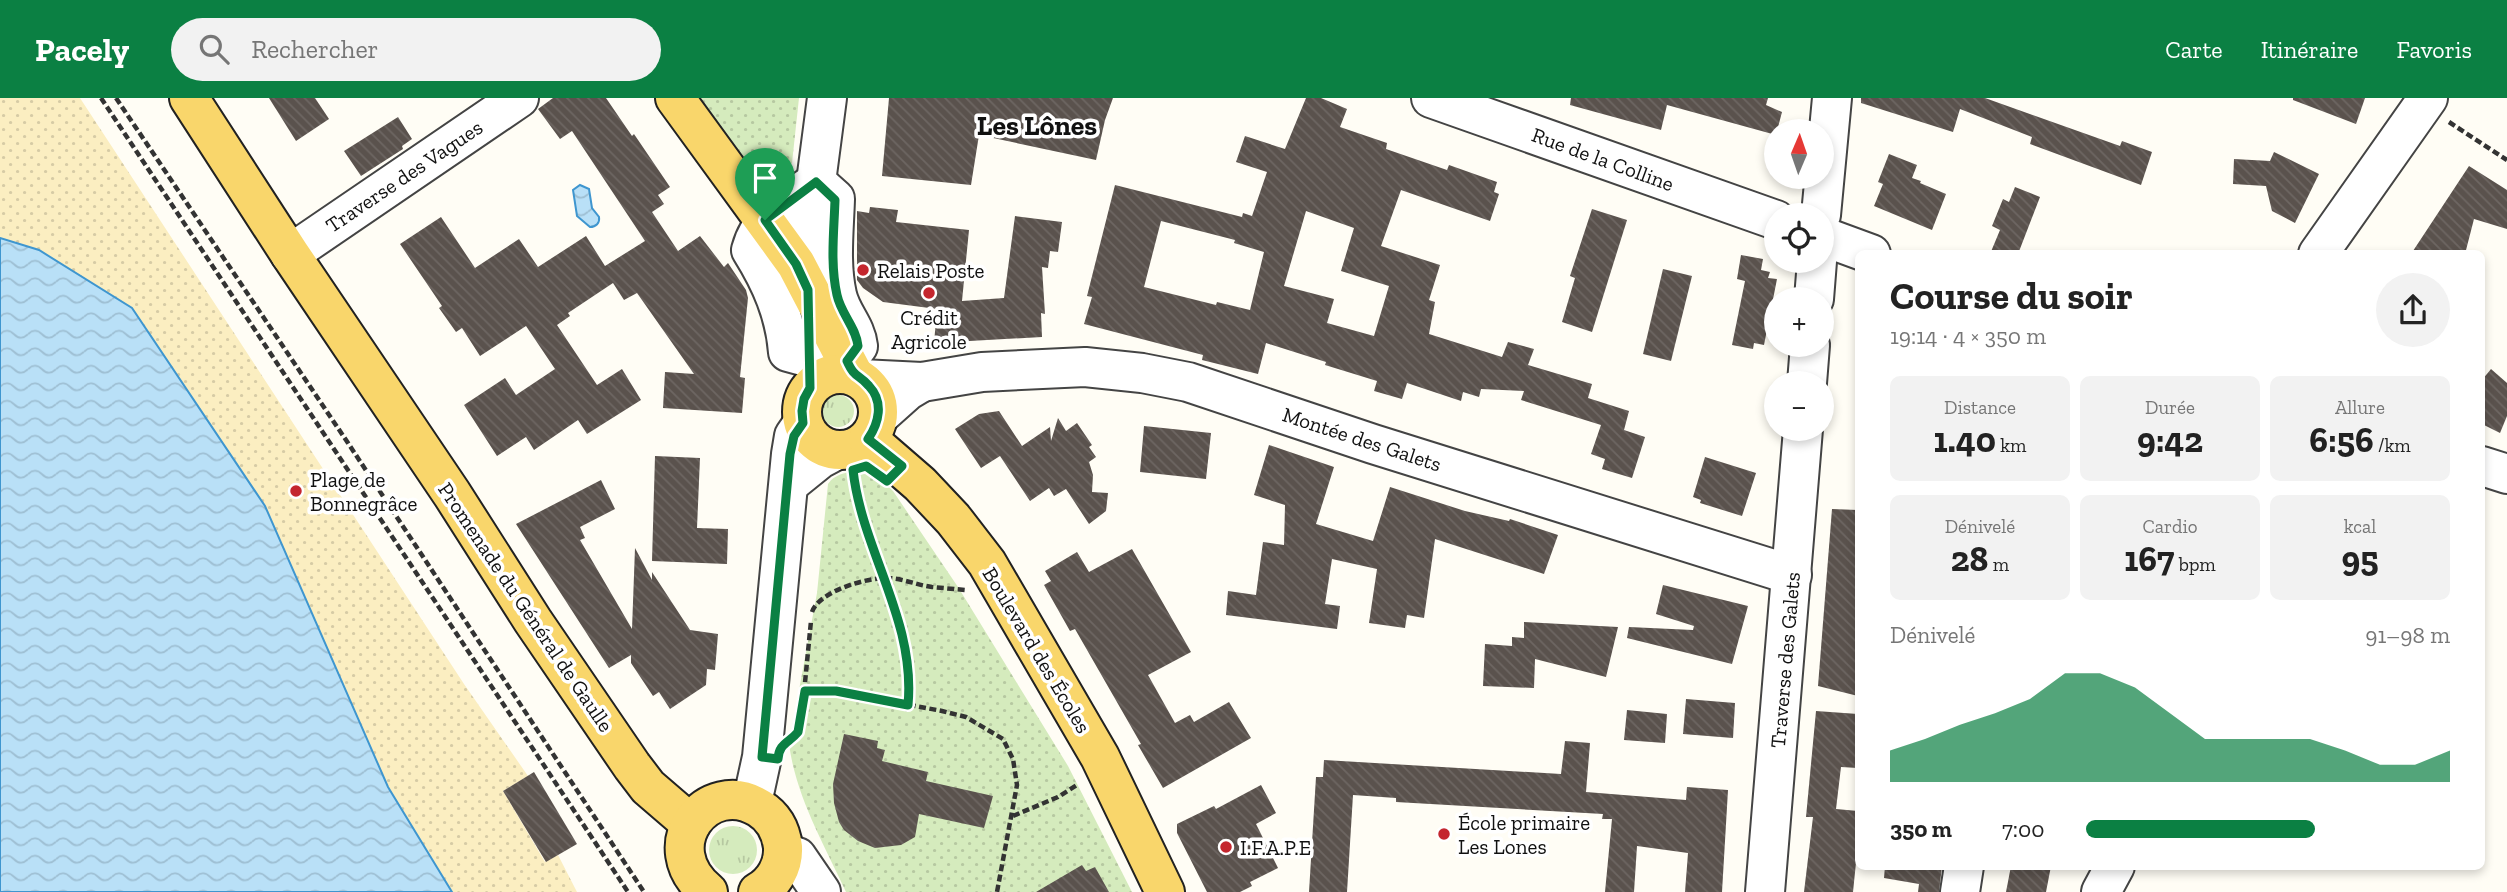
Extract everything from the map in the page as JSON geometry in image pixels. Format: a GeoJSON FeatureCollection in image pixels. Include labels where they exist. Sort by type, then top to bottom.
{"type":"FeatureCollection","features":[{"type":"Feature","properties":{"kind":"main road","name":"Promenade du Général de Gaulle"},"geometry":{"type":"LineString","coordinates":[[190,98],[533,621],[632,765],[648,787],[691,824]]}},
{"type":"Feature","properties":{"kind":"main road"},"geometry":{"type":"LineString","coordinates":[[675,98],[765,220],[802,277],[831,381],[875,395],[859,444]]}},
{"type":"Feature","properties":{"kind":"main road","name":"Boulevard des Écoles"},"geometry":{"type":"LineString","coordinates":[[831,381],[808,433],[816,442],[859,444],[902,466],[953,519],[987,564],[1100,757],[1165,892]]}},
{"type":"Feature","properties":{"kind":"main road"},"geometry":{"type":"LineString","coordinates":[[708,892],[695,881],[687,868],[685,838],[691,824],[711,805],[738,800],[752,803],[765,811],[776,823],[782,838],[780,866],[774,878],[758,892]]}},
{"type":"Feature","properties":{"kind":"street","name":"Traverse des Vagues"},"geometry":{"type":"LineString","coordinates":[[290,254],[519,98]]}},
{"type":"Feature","properties":{"kind":"street"},"geometry":{"type":"LineString","coordinates":[[802,277],[827,98]]}},
{"type":"Feature","properties":{"kind":"street","name":"Rue de la Colline"},"geometry":{"type":"LineString","coordinates":[[1431,98],[1764,216]]}},
{"type":"Feature","properties":{"kind":"street"},"geometry":{"type":"LineString","coordinates":[[1822,203],[1832,98]]}},
{"type":"Feature","properties":{"kind":"street"},"geometry":{"type":"LineString","coordinates":[[2321,250],[2426,102]]}},
{"type":"Feature","properties":{"kind":"street"},"geometry":{"type":"LineString","coordinates":[[816,182],[765,220],[754,237],[751,250],[780,305],[788,352],[831,381]]}},
{"type":"Feature","properties":{"kind":"street"},"geometry":{"type":"LineString","coordinates":[[752,803],[762,757],[790,454],[794,436],[858,346],[857,335],[837,298],[833,273],[835,200],[816,182]]}},
{"type":"Feature","properties":{"kind":"street"},"geometry":{"type":"LineString","coordinates":[[1834,240],[1860,250]]}},
{"type":"Feature","properties":{"kind":"street","name":"Montée des Galets"},"geometry":{"type":"LineString","coordinates":[[831,381],[922,382],[982,372],[1085,367],[1142,373],[1188,382],[1373,444],[1792,575]]}},
{"type":"Feature","properties":{"kind":"street","name":"Montée des Galets"},"geometry":{"type":"LineString","coordinates":[[789,484],[820,459],[859,444],[906,391],[922,382]]}},
{"type":"Feature","properties":{"kind":"street","name":"Traverse des Galets"},"geometry":{"type":"LineString","coordinates":[[1765,892],[1802,441]]}},
{"type":"Feature","properties":{"kind":"street"},"geometry":{"type":"LineString","coordinates":[[2485,467],[2507,474]]}},
{"type":"Feature","properties":{"kind":"street"},"geometry":{"type":"LineString","coordinates":[[783,853],[797,857],[821,892]]}},
{"type":"Feature","properties":{"kind":"street"},"geometry":{"type":"LineString","coordinates":[[1960,892],[1963,870]]}},
{"type":"Feature","properties":{"kind":"street"},"geometry":{"type":"LineString","coordinates":[[2101,892],[2113,870]]}},
{"type":"Feature","properties":{"kind":"path"},"geometry":{"type":"LineString","coordinates":[[101,98],[628,892]]}},
{"type":"Feature","properties":{"kind":"path"},"geometry":{"type":"LineString","coordinates":[[116,98],[348,443],[644,892]]}},
{"type":"Feature","properties":{"kind":"path"},"geometry":{"type":"LineString","coordinates":[[2426,102],[2507,160]]}},
{"type":"Feature","properties":{"kind":"path"},"geometry":{"type":"LineString","coordinates":[[859,444],[856,496],[864,527],[903,632],[908,660],[908,705]]}},
{"type":"Feature","properties":{"kind":"path"},"geometry":{"type":"LineString","coordinates":[[801,712],[812,609],[821,598],[832,592],[885,578],[970,591]]}},
{"type":"Feature","properties":{"kind":"path"},"geometry":{"type":"LineString","coordinates":[[805,691],[836,691],[966,717],[1003,739],[1013,759],[1017,785],[997,892]]}},
{"type":"Feature","properties":{"kind":"path"},"geometry":{"type":"LineString","coordinates":[[1012,816],[1058,797],[1082,783]]}},
{"type":"Feature","properties":{"kind":"green space"},"geometry":{"type":"Polygon","coordinates":[[[697,98],[799,98],[792,163],[779,177],[761,180],[742,166],[697,98]]]}},
{"type":"Feature","properties":{"kind":"green space"},"geometry":{"type":"Polygon","coordinates":[[[838,395],[849,400],[854,411],[849,422],[838,427],[827,422],[822,411],[827,400],[838,395]]]}},
{"type":"Feature","properties":{"kind":"green space"},"geometry":{"type":"Polygon","coordinates":[[[867,470],[893,491],[958,587],[1068,766],[1132,892],[846,892],[804,801],[789,744],[817,593],[828,484],[840,475],[867,470]]]}},
{"type":"Feature","properties":{"kind":"green space"},"geometry":{"type":"Polygon","coordinates":[[[733,826],[750,833],[757,850],[750,867],[733,874],[716,867],[709,850],[716,833],[733,826]]]}},
{"type":"Feature","properties":{"kind":"sand","name":"Plage de Bonnegrâce"},"geometry":{"type":"Polygon","coordinates":[[[0,98],[80,98],[464,684],[528,776],[503,791],[545,862],[558,855],[577,892],[452,892],[388,787],[265,506],[132,308],[39,254],[0,240],[0,98]]]}},
{"type":"Feature","properties":{"kind":"water"},"geometry":{"type":"Polygon","coordinates":[[[580,185],[589,189],[592,208],[599,217],[594,226],[590,227],[577,216],[573,190],[580,185]]]}},
{"type":"Feature","properties":{"kind":"water"},"geometry":{"type":"Polygon","coordinates":[[[0,238],[39,250],[132,308],[265,506],[388,787],[452,892],[0,892],[0,238]]]}},
{"type":"Feature","properties":{"kind":"building"},"geometry":{"type":"Polygon","coordinates":[[[269,98],[315,98],[329,119],[296,141],[269,98]]]}},
{"type":"Feature","properties":{"kind":"building"},"geometry":{"type":"Polygon","coordinates":[[[553,98],[606,98],[670,187],[658,195],[664,204],[652,212],[678,251],[700,236],[724,267],[728,263],[746,290],[748,298],[740,377],[745,378],[742,413],[663,408],[665,372],[694,374],[637,293],[624,300],[613,283],[568,313],[570,316],[557,325],[597,385],[622,369],[641,400],[587,434],[578,420],[534,450],[526,437],[497,456],[464,405],[505,378],[516,395],[555,369],[526,326],[480,356],[462,328],[456,332],[439,308],[442,306],[400,244],[441,217],[475,268],[519,239],[538,267],[586,236],[605,266],[645,241],[572,131],[560,139],[538,109],[553,98]]]}},
{"type":"Feature","properties":{"kind":"building"},"geometry":{"type":"Polygon","coordinates":[[[889,98],[1113,98],[1096,160],[979,135],[971,185],[882,176],[889,98]]]}},
{"type":"Feature","properties":{"kind":"building"},"geometry":{"type":"Polygon","coordinates":[[[1306,98],[1321,98],[1347,109],[1340,127],[1387,143],[1386,149],[1447,170],[1449,165],[1497,182],[1494,192],[1499,194],[1490,221],[1401,190],[1381,246],[1440,265],[1429,300],[1435,302],[1429,334],[1502,357],[1508,342],[1534,349],[1528,365],[1592,384],[1588,398],[1629,411],[1624,430],[1645,437],[1632,478],[1602,469],[1605,459],[1591,454],[1601,425],[1521,400],[1524,391],[1481,389],[1479,397],[1463,392],[1461,401],[1407,383],[1402,399],[1374,391],[1377,381],[1266,343],[1258,374],[1202,360],[1203,355],[1084,324],[1092,297],[1087,296],[1115,185],[1242,217],[1243,213],[1252,216],[1267,172],[1236,162],[1245,136],[1285,149],[1306,98]],[[1306,211],[1284,286],[1334,299],[1327,323],[1374,336],[1389,286],[1341,271],[1354,228],[1306,211]],[[1161,221],[1144,287],[1216,305],[1217,302],[1250,310],[1264,252],[1234,243],[1235,240],[1161,221]]]}},
{"type":"Feature","properties":{"kind":"building"},"geometry":{"type":"Polygon","coordinates":[[[1571,98],[1768,98],[1766,105],[1782,112],[1780,119],[1764,119],[1764,132],[1667,105],[1661,130],[1570,105],[1571,98]]]}},
{"type":"Feature","properties":{"kind":"building"},"geometry":{"type":"Polygon","coordinates":[[[1861,98],[1985,98],[2120,146],[2122,141],[2152,152],[2141,185],[2030,144],[2032,137],[1960,109],[1953,132],[1861,103],[1861,98]]]}},
{"type":"Feature","properties":{"kind":"building"},"geometry":{"type":"Polygon","coordinates":[[[2293,98],[2365,98],[2356,124],[2293,98]]]}},
{"type":"Feature","properties":{"kind":"building"},"geometry":{"type":"Polygon","coordinates":[[[398,117],[412,139],[402,146],[403,149],[361,176],[344,151],[398,117]]]}},
{"type":"Feature","properties":{"kind":"building"},"geometry":{"type":"Polygon","coordinates":[[[2274,152],[2319,174],[2295,223],[2272,211],[2266,186],[2233,184],[2234,159],[2270,161],[2274,152]]]}},
{"type":"Feature","properties":{"kind":"building"},"geometry":{"type":"Polygon","coordinates":[[[1889,154],[1917,165],[1912,178],[1946,194],[1932,230],[1874,206],[1883,184],[1878,182],[1889,154]]]}},
{"type":"Feature","properties":{"kind":"building"},"geometry":{"type":"Polygon","coordinates":[[[2469,166],[2507,190],[2507,229],[2474,219],[2466,250],[2414,250],[2469,166]]]}},
{"type":"Feature","properties":{"kind":"building"},"geometry":{"type":"Polygon","coordinates":[[[2015,187],[2040,197],[2020,250],[1992,250],[2000,230],[1992,226],[2003,199],[2009,202],[2015,187]]]}},
{"type":"Feature","properties":{"kind":"building"},"geometry":{"type":"Polygon","coordinates":[[[870,207],[898,210],[896,222],[969,230],[962,301],[1004,298],[1015,216],[1062,222],[1058,252],[1050,251],[1048,268],[1042,267],[1045,314],[1041,313],[1042,337],[934,343],[937,309],[883,302],[863,288],[857,280],[857,211],[869,213],[870,207]]]}},
{"type":"Feature","properties":{"kind":"building"},"geometry":{"type":"Polygon","coordinates":[[[1592,209],[1627,220],[1592,332],[1562,322],[1575,278],[1570,276],[1592,209]]]}},
{"type":"Feature","properties":{"kind":"building"},"geometry":{"type":"Polygon","coordinates":[[[1741,255],[1763,259],[1761,270],[1770,273],[1768,278],[1777,279],[1775,287],[1764,287],[1764,345],[1754,343],[1753,349],[1732,345],[1745,281],[1737,279],[1741,255]]]}},
{"type":"Feature","properties":{"kind":"building"},"geometry":{"type":"Polygon","coordinates":[[[1663,269],[1692,276],[1671,361],[1643,354],[1663,269]]]}},
{"type":"Feature","properties":{"kind":"building"},"geometry":{"type":"Polygon","coordinates":[[[2491,369],[2507,383],[2507,416],[2500,433],[2485,426],[2485,376],[2491,369]]]}},
{"type":"Feature","properties":{"kind":"building"},"geometry":{"type":"Polygon","coordinates":[[[999,411],[1022,446],[1050,427],[1051,441],[1058,418],[1066,431],[1077,423],[1092,445],[1089,447],[1096,457],[1089,462],[1093,475],[1092,492],[1108,493],[1106,511],[1089,524],[1066,489],[1054,496],[1049,488],[1030,501],[1000,456],[981,468],[955,429],[979,414],[999,411]]]}},
{"type":"Feature","properties":{"kind":"building"},"geometry":{"type":"Polygon","coordinates":[[[1144,426],[1211,433],[1206,479],[1140,472],[1144,426]]]}},
{"type":"Feature","properties":{"kind":"building"},"geometry":{"type":"Polygon","coordinates":[[[1269,445],[1334,467],[1316,524],[1373,541],[1390,487],[1465,511],[1509,521],[1510,519],[1558,535],[1544,574],[1435,539],[1424,618],[1407,615],[1405,628],[1369,623],[1377,569],[1332,559],[1325,604],[1340,606],[1337,629],[1226,615],[1228,591],[1256,595],[1263,542],[1284,545],[1285,505],[1254,495],[1269,445]]]}},
{"type":"Feature","properties":{"kind":"building"},"geometry":{"type":"Polygon","coordinates":[[[655,456],[700,458],[697,528],[728,529],[727,564],[652,561],[655,456]]]}},
{"type":"Feature","properties":{"kind":"building"},"geometry":{"type":"Polygon","coordinates":[[[1705,457],[1756,473],[1742,516],[1700,503],[1701,500],[1693,497],[1705,457]]]}},
{"type":"Feature","properties":{"kind":"building"},"geometry":{"type":"Polygon","coordinates":[[[601,480],[615,509],[580,527],[585,538],[580,540],[632,629],[635,548],[652,580],[652,572],[690,630],[718,634],[715,670],[707,669],[706,685],[670,709],[659,692],[653,696],[631,663],[631,655],[609,668],[516,524],[601,480]]]}},
{"type":"Feature","properties":{"kind":"building"},"geometry":{"type":"Polygon","coordinates":[[[1832,509],[1855,510],[1855,695],[1818,686],[1832,509]]]}},
{"type":"Feature","properties":{"kind":"building"},"geometry":{"type":"Polygon","coordinates":[[[1132,549],[1191,652],[1148,675],[1175,723],[1190,715],[1194,722],[1229,702],[1251,738],[1163,788],[1075,629],[1070,631],[1044,585],[1051,581],[1045,571],[1077,552],[1089,572],[1132,549]]]}},
{"type":"Feature","properties":{"kind":"building"},"geometry":{"type":"Polygon","coordinates":[[[1663,585],[1748,606],[1732,664],[1627,638],[1629,627],[1693,630],[1694,626],[1656,614],[1663,585]]]}},
{"type":"Feature","properties":{"kind":"building"},"geometry":{"type":"Polygon","coordinates":[[[1524,622],[1618,627],[1606,677],[1535,659],[1534,688],[1483,686],[1485,644],[1512,646],[1512,637],[1524,638],[1524,622]]]}},
{"type":"Feature","properties":{"kind":"building"},"geometry":{"type":"Polygon","coordinates":[[[1686,699],[1735,703],[1733,738],[1683,734],[1686,699]]]}},
{"type":"Feature","properties":{"kind":"building"},"geometry":{"type":"Polygon","coordinates":[[[1627,710],[1667,714],[1665,743],[1624,740],[1627,710]]]}},
{"type":"Feature","properties":{"kind":"building"},"geometry":{"type":"Polygon","coordinates":[[[1816,711],[1855,714],[1855,768],[1841,767],[1836,809],[1855,811],[1853,892],[1804,892],[1813,817],[1806,817],[1816,711]]]}},
{"type":"Feature","properties":{"kind":"building"},"geometry":{"type":"Polygon","coordinates":[[[844,734],[878,741],[877,748],[885,750],[882,761],[928,772],[926,781],[993,796],[984,828],[919,814],[915,837],[901,845],[875,848],[858,841],[844,830],[834,803],[833,784],[844,734]]]}},
{"type":"Feature","properties":{"kind":"building"},"geometry":{"type":"Polygon","coordinates":[[[1565,741],[1590,743],[1586,792],[1686,800],[1687,787],[1728,790],[1722,892],[1685,892],[1688,853],[1637,846],[1634,892],[1605,892],[1612,819],[1602,819],[1603,814],[1396,802],[1396,798],[1353,795],[1347,892],[1309,892],[1316,777],[1323,777],[1324,760],[1561,774],[1565,741]]]}},
{"type":"Feature","properties":{"kind":"building"},"geometry":{"type":"Polygon","coordinates":[[[534,772],[577,844],[546,862],[503,791],[534,772]]]}},
{"type":"Feature","properties":{"kind":"building","name":"I.F.A.P.E"},"geometry":{"type":"Polygon","coordinates":[[[1261,785],[1276,813],[1256,824],[1278,868],[1250,882],[1252,886],[1240,892],[1207,892],[1177,833],[1177,824],[1214,806],[1216,809],[1261,785]]]}},
{"type":"Feature","properties":{"kind":"building"},"geometry":{"type":"Polygon","coordinates":[[[1082,865],[1086,871],[1095,867],[1109,892],[1036,892],[1082,865]]]}},
{"type":"Feature","properties":{"kind":"building"},"geometry":{"type":"Polygon","coordinates":[[[1885,870],[1942,870],[1939,892],[1918,892],[1919,884],[1884,878],[1885,870]]]}},
{"type":"Feature","properties":{"kind":"building"},"geometry":{"type":"Polygon","coordinates":[[[2010,870],[2050,870],[2046,892],[2006,892],[2010,870]]]}},
{"type":"Feature","properties":{"kind":"place","name":"Relais Poste"},"geometry":{"type":"Point","coordinates":[863,270]}},
{"type":"Feature","properties":{"kind":"place","name":"Crédit Agricole"},"geometry":{"type":"Point","coordinates":[929,293]}},
{"type":"Feature","properties":{"kind":"place","name":"Plage de Bonnegrâce"},"geometry":{"type":"Point","coordinates":[296,491]}},
{"type":"Feature","properties":{"kind":"place","name":"École primaire Les Lones"},"geometry":{"type":"Point","coordinates":[1444,834]}},
{"type":"Feature","properties":{"kind":"place","name":"I.F.A.P.E"},"geometry":{"type":"Point","coordinates":[1226,847]}},
{"type":"Feature","properties":{"kind":"district","name":"Les Lônes"},"geometry":{"type":"Point","coordinates":[1037,125]}},
{"type":"Feature","properties":{"kind":"route"},"geometry":{"type":"LineString","coordinates":[[816,182],[835,200],[833,273],[837,298],[857,335],[858,346],[847,361],[854,375],[869,386],[878,405],[879,416],[868,439],[902,466],[887,481],[866,466],[853,470],[864,527],[895,604],[903,632],[908,660],[909,695],[908,705],[836,691],[805,691],[798,732],[783,742],[778,751],[778,759],[762,757],[790,454],[794,436],[803,423],[804,399],[810,388],[810,358],[808,290],[796,264],[765,220],[816,182]]}}]}
